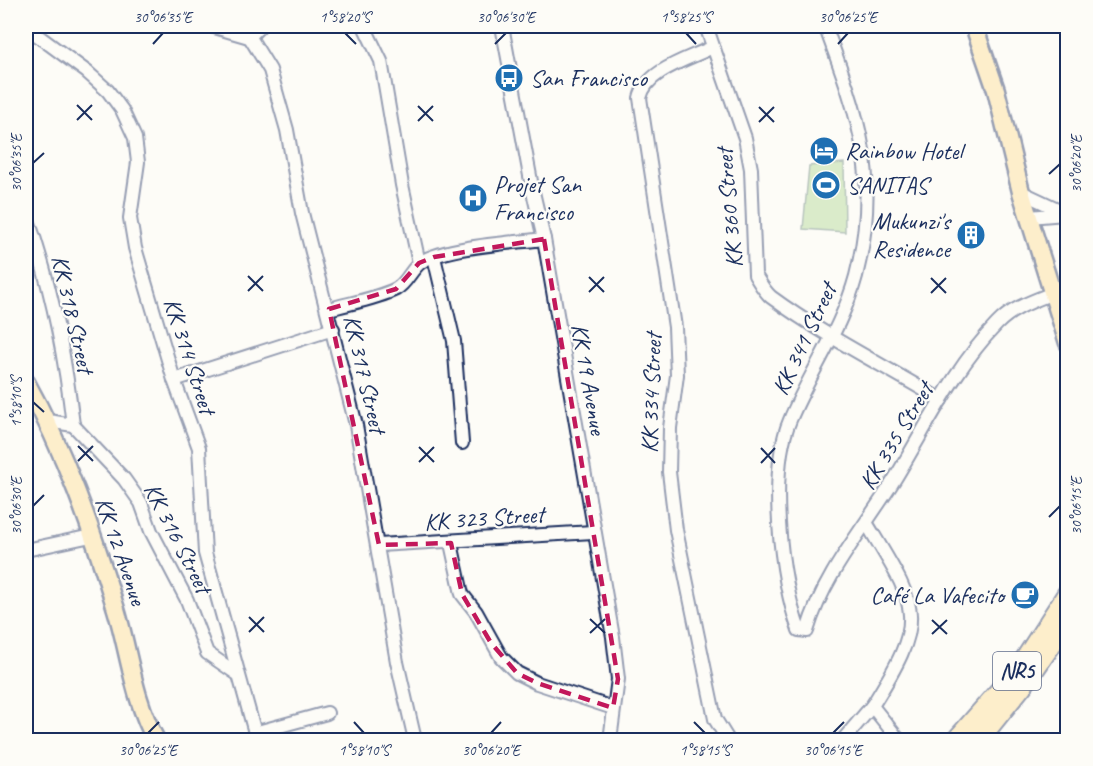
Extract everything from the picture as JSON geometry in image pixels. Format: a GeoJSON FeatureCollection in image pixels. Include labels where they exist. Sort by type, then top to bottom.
{"type":"FeatureCollection","features":[{"type":"Feature","properties":{"kind":"highway","name":"NR5"},"geometry":{"type":"LineString","coordinates":[[956,741],[1019,668],[1068,592]]}},
{"type":"Feature","properties":{"kind":"highway","name":"NR5"},"geometry":{"type":"LineString","coordinates":[[979,741],[1028,679],[1068,621]]}},
{"type":"Feature","properties":{"kind":"main road"},"geometry":{"type":"LineString","coordinates":[[974,26],[996,90],[1029,217],[1068,343]]}},
{"type":"Feature","properties":{"kind":"main road","name":"KK 12 Avenue"},"geometry":{"type":"LineString","coordinates":[[26,382],[48,421],[70,474],[116,606],[143,712],[156,741]]}},
{"type":"Feature","properties":{"kind":"street"},"geometry":{"type":"LineString","coordinates":[[211,26],[246,31],[260,26]]}},
{"type":"Feature","properties":{"kind":"street"},"geometry":{"type":"LineString","coordinates":[[364,26],[381,61],[402,185],[419,263]]}},
{"type":"Feature","properties":{"kind":"street","name":"KK 19 Avenue"},"geometry":{"type":"LineString","coordinates":[[502,26],[532,192],[544,239],[613,637],[618,679],[610,741]]}},
{"type":"Feature","properties":{"kind":"street","name":"KK 360 Street"},"geometry":{"type":"LineString","coordinates":[[706,26],[745,138],[751,169],[755,274],[770,296],[941,400]]}},
{"type":"Feature","properties":{"kind":"street","name":"KK 341 Street"},"geometry":{"type":"LineString","coordinates":[[807,631],[799,630],[788,588],[777,491],[779,453],[789,423],[833,336],[856,277],[865,223],[867,182],[865,147],[855,108],[825,26]]}},
{"type":"Feature","properties":{"kind":"street","name":"KK 314 Street"},"geometry":{"type":"LineString","coordinates":[[26,27],[87,72],[108,91],[122,110],[135,138],[138,162],[130,218],[135,248],[174,380],[199,448],[205,554],[255,737]]}},
{"type":"Feature","properties":{"kind":"street","name":"KK 317 Street"},"geometry":{"type":"LineString","coordinates":[[246,31],[270,70],[287,130],[313,254],[356,425],[398,662],[415,741]]}},
{"type":"Feature","properties":{"kind":"street","name":"KK 334 Street"},"geometry":{"type":"LineString","coordinates":[[713,47],[657,74],[642,89],[640,98],[675,327],[677,375],[670,428],[669,472],[676,530],[715,719],[728,741]]}},
{"type":"Feature","properties":{"kind":"street"},"geometry":{"type":"LineString","coordinates":[[1022,192],[1067,214]]}},
{"type":"Feature","properties":{"kind":"street","name":"KK 318 Street"},"geometry":{"type":"LineString","coordinates":[[26,214],[48,291],[70,394],[73,425]]}},
{"type":"Feature","properties":{"kind":"street"},"geometry":{"type":"LineString","coordinates":[[1029,217],[1067,214]]}},
{"type":"Feature","properties":{"kind":"street"},"geometry":{"type":"LineString","coordinates":[[328,309],[396,289],[405,282],[419,263],[434,257],[460,250],[544,239]]}},
{"type":"Feature","properties":{"kind":"street"},"geometry":{"type":"LineString","coordinates":[[434,257],[454,341],[462,443]]}},
{"type":"Feature","properties":{"kind":"street","name":"KK 335 Street"},"geometry":{"type":"LineString","coordinates":[[807,631],[838,560],[867,524],[941,400],[984,338],[1014,309],[1053,293]]}},
{"type":"Feature","properties":{"kind":"street"},"geometry":{"type":"LineString","coordinates":[[174,380],[333,329]]}},
{"type":"Feature","properties":{"kind":"street"},"geometry":{"type":"LineString","coordinates":[[48,421],[73,425]]}},
{"type":"Feature","properties":{"kind":"street","name":"KK 316 Street"},"geometry":{"type":"LineString","coordinates":[[73,425],[124,479],[141,503],[151,531],[187,600],[207,653],[236,673]]}},
{"type":"Feature","properties":{"kind":"street"},"geometry":{"type":"LineString","coordinates":[[843,741],[872,706],[908,641],[911,620],[909,601],[904,586],[867,524]]}},
{"type":"Feature","properties":{"kind":"street","name":"KK 323 Street"},"geometry":{"type":"LineString","coordinates":[[379,545],[451,543],[593,531]]}},
{"type":"Feature","properties":{"kind":"street"},"geometry":{"type":"LineString","coordinates":[[26,550],[91,536]]}},
{"type":"Feature","properties":{"kind":"street"},"geometry":{"type":"LineString","coordinates":[[451,543],[462,594],[476,612],[501,657],[517,673],[537,683],[613,708]]}},
{"type":"Feature","properties":{"kind":"street"},"geometry":{"type":"LineString","coordinates":[[872,706],[899,741]]}},
{"type":"Feature","properties":{"kind":"street"},"geometry":{"type":"LineString","coordinates":[[255,737],[327,713]]}},
{"type":"Feature","properties":{"kind":"highlighted area"},"geometry":{"type":"Polygon","coordinates":[[[544,239],[618,679],[613,708],[537,683],[517,673],[491,643],[462,594],[451,543],[379,545],[329,309],[396,289],[419,263],[434,257],[544,239]]]}},
{"type":"Feature","properties":{"kind":"green space","name":"SANITAS"},"geometry":{"type":"Polygon","coordinates":[[[844,163],[845,232],[803,229],[809,166],[844,163]]]}},
{"type":"Feature","properties":{"kind":"place","name":"San Francisco"},"geometry":{"type":"Point","coordinates":[509,78]}},
{"type":"Feature","properties":{"kind":"place","name":"Rainbow Hotel"},"geometry":{"type":"Point","coordinates":[824,151]}},
{"type":"Feature","properties":{"kind":"place","name":"SANITAS"},"geometry":{"type":"Point","coordinates":[826,185]}},
{"type":"Feature","properties":{"kind":"place","name":"Projet San Francisco"},"geometry":{"type":"Point","coordinates":[473,198]}},
{"type":"Feature","properties":{"kind":"place","name":"Mukunzi's Residence"},"geometry":{"type":"Point","coordinates":[971,235]}},
{"type":"Feature","properties":{"kind":"place","name":"Café La Vafecito"},"geometry":{"type":"Point","coordinates":[1025,595]}}]}
